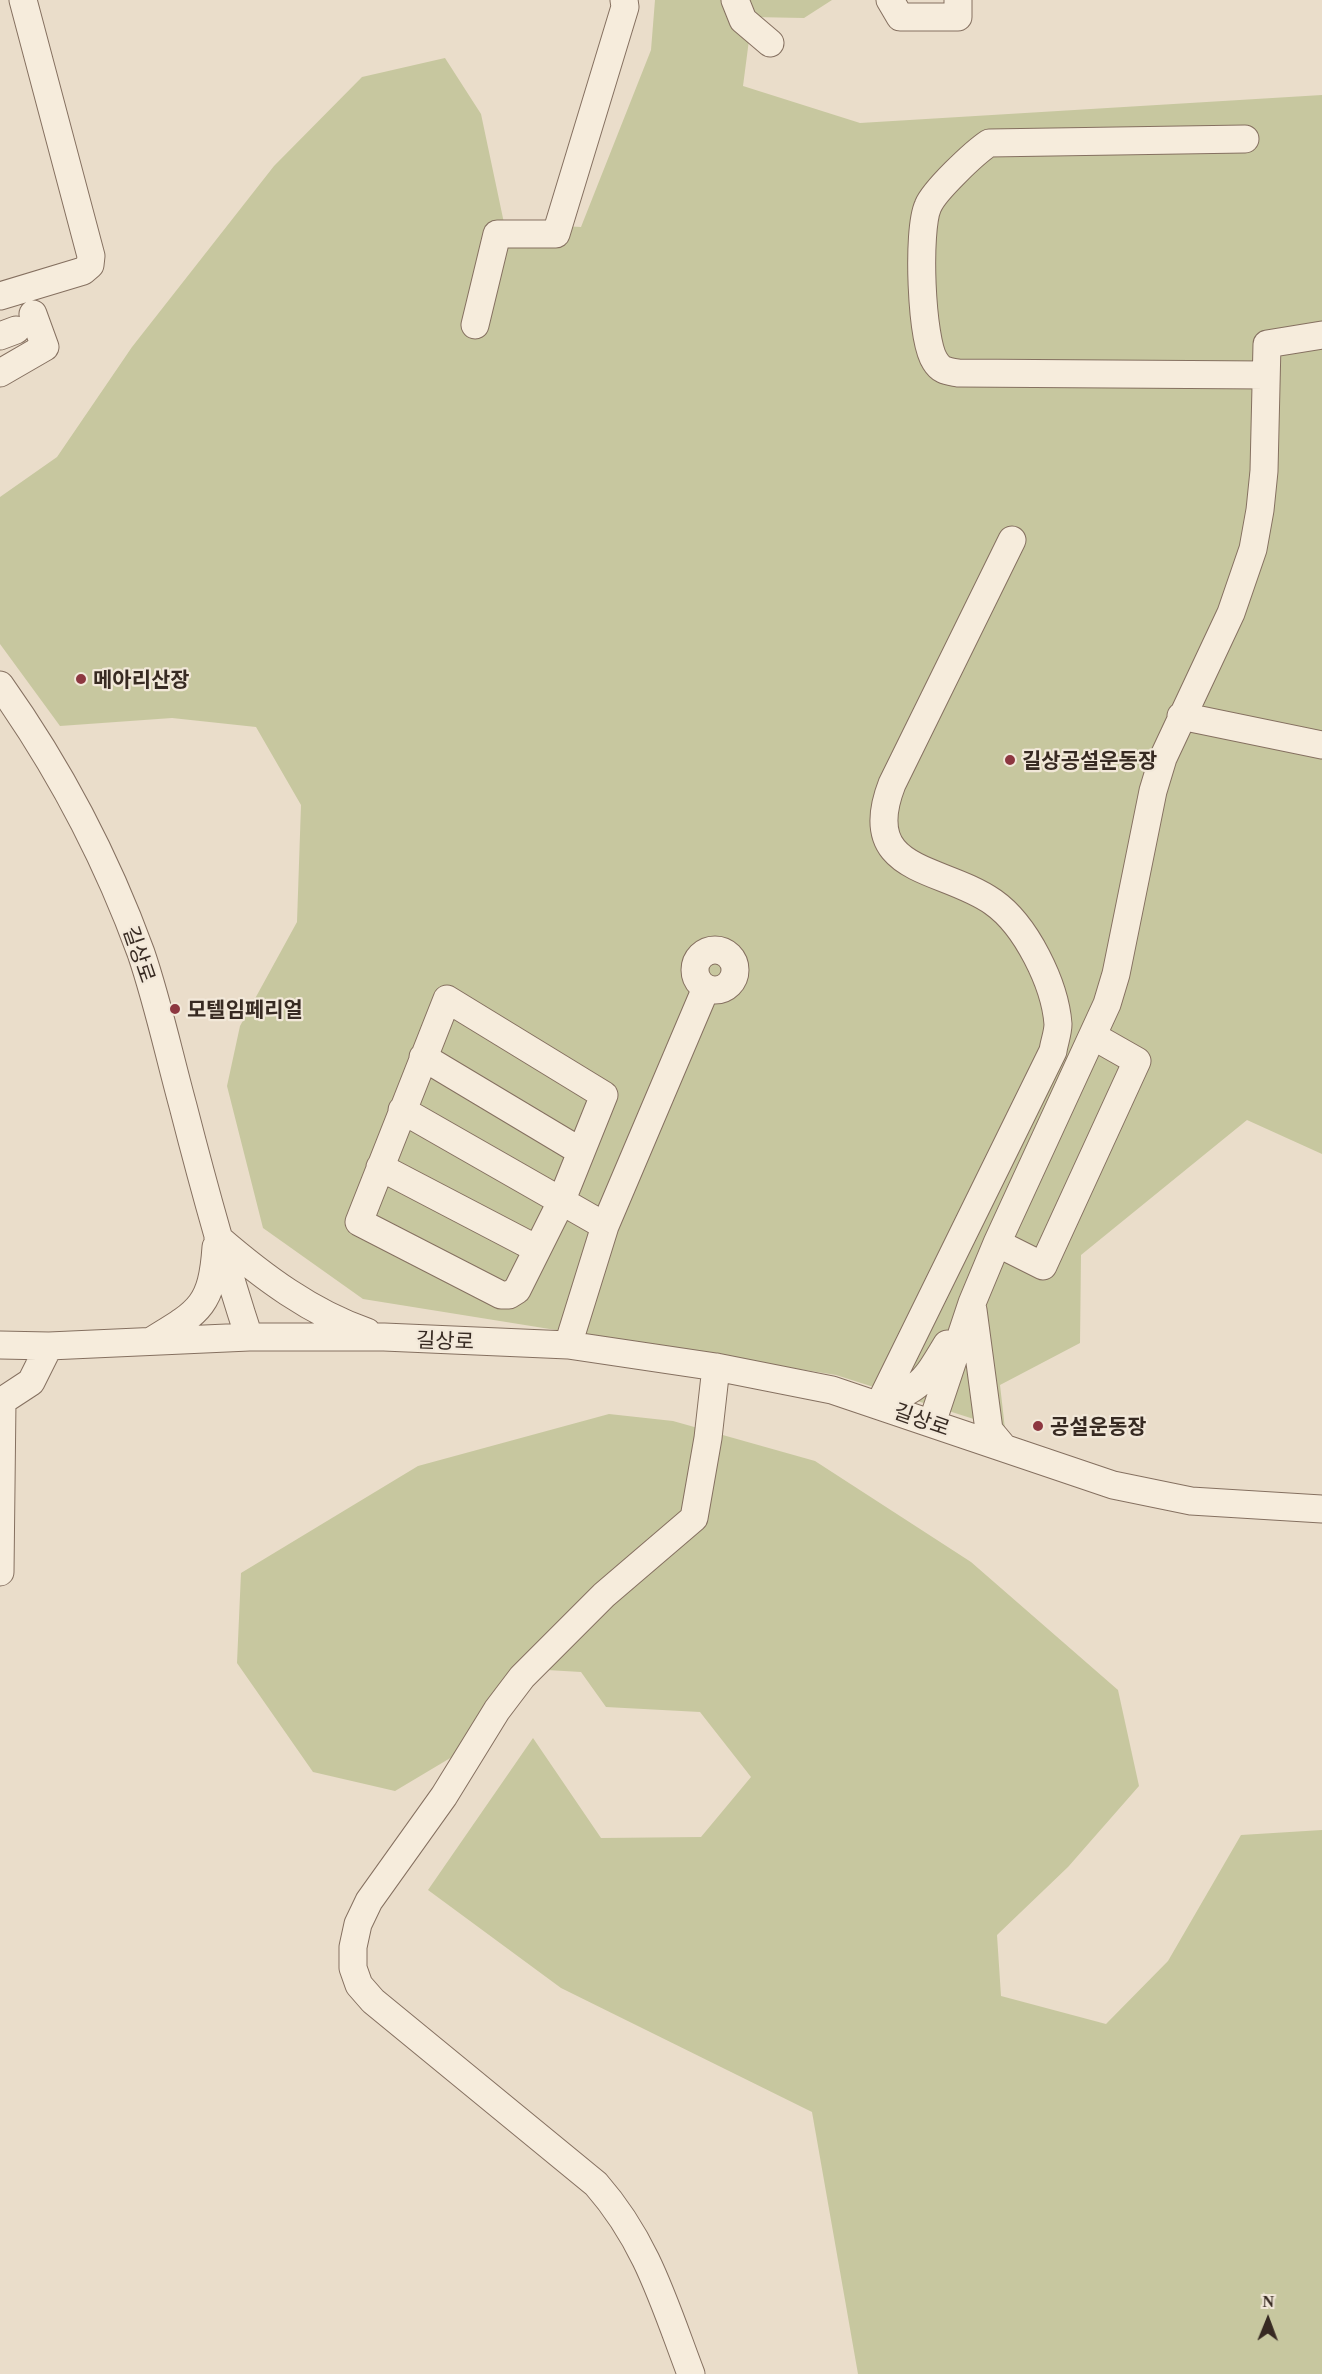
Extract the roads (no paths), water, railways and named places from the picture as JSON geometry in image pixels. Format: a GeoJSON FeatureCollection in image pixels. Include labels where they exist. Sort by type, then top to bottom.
{"type":"FeatureCollection","features":[{"type":"Feature","properties":{"kind":"street"},"geometry":{"type":"LineString","coordinates":[[0,296],[83,271],[90,265],[91,256],[23,0]]}},
{"type":"Feature","properties":{"kind":"street"},"geometry":{"type":"LineString","coordinates":[[475,325],[497,234],[556,234],[625,7],[624,0]]}},
{"type":"Feature","properties":{"kind":"street"},"geometry":{"type":"LineString","coordinates":[[735,0],[743,20],[770,43]]}},
{"type":"Feature","properties":{"kind":"street"},"geometry":{"type":"LineString","coordinates":[[890,0],[900,17],[958,17],[958,0]]}},
{"type":"Feature","properties":{"kind":"street"},"geometry":{"type":"LineString","coordinates":[[1245,139],[988,143],[977,151],[929,203],[923,220],[921,241],[927,342],[934,360],[942,370],[958,374],[1266,375]]}},
{"type":"Feature","properties":{"kind":"street"},"geometry":{"type":"LineString","coordinates":[[0,373],[45,347],[16,327]]}},
{"type":"Feature","properties":{"kind":"street"},"geometry":{"type":"LineString","coordinates":[[932,1423],[972,1302],[1093,1036],[1116,974],[1153,792],[1181,716],[1231,613],[1253,549],[1264,471],[1267,344],[1322,335]]}},
{"type":"Feature","properties":{"kind":"street"},"geometry":{"type":"LineString","coordinates":[[879,1405],[1053,1051],[1058,1026],[1041,963],[1017,926],[993,902],[907,862],[892,848],[884,829],[883,808],[892,784],[1012,540]]}},
{"type":"Feature","properties":{"kind":"street","name":"길상로"},"geometry":{"type":"LineString","coordinates":[[0,685],[67,789],[110,874],[125,912],[155,1000],[217,1237],[249,1337],[384,1337],[568,1345],[716,1367],[832,1390],[1065,1471],[1151,1493],[1227,1505],[1322,1509]]}},
{"type":"Feature","properties":{"kind":"street"},"geometry":{"type":"LineString","coordinates":[[1181,716],[1322,745]]}},
{"type":"Feature","properties":{"kind":"street"},"geometry":{"type":"LineString","coordinates":[[568,1345],[605,1226],[706,988]]}},
{"type":"Feature","properties":{"kind":"street"},"geometry":{"type":"LineString","coordinates":[[447,999],[604,1095],[561,1202],[518,1290],[509,1295],[501,1295],[359,1222],[423,1057],[447,999]]}},
{"type":"Feature","properties":{"kind":"street"},"geometry":{"type":"LineString","coordinates":[[997,1243],[1044,1266],[1137,1061],[1093,1036]]}},
{"type":"Feature","properties":{"kind":"street"},"geometry":{"type":"LineString","coordinates":[[423,1057],[580,1151]]}},
{"type":"Feature","properties":{"kind":"street"},"geometry":{"type":"LineString","coordinates":[[402,1110],[605,1226]]}},
{"type":"Feature","properties":{"kind":"street"},"geometry":{"type":"LineString","coordinates":[[380,1167],[537,1249]]}},
{"type":"Feature","properties":{"kind":"street"},"geometry":{"type":"LineString","coordinates":[[217,1237],[256,1271],[313,1307],[348,1325],[384,1337]]}},
{"type":"Feature","properties":{"kind":"street"},"geometry":{"type":"LineString","coordinates":[[149,1342],[186,1320],[202,1306],[211,1288],[217,1237]]}},
{"type":"Feature","properties":{"kind":"street"},"geometry":{"type":"LineString","coordinates":[[879,1405],[917,1388],[929,1375],[972,1302]]}},
{"type":"Feature","properties":{"kind":"street"},"geometry":{"type":"LineString","coordinates":[[972,1302],[989,1430],[1004,1448]]}},
{"type":"Feature","properties":{"kind":"street"},"geometry":{"type":"LineString","coordinates":[[0,1346],[249,1337]]}},
{"type":"Feature","properties":{"kind":"street"},"geometry":{"type":"LineString","coordinates":[[0,1572],[2,1401],[31,1382],[48,1346]]}},
{"type":"Feature","properties":{"kind":"street"},"geometry":{"type":"LineString","coordinates":[[691,2374],[650,2267],[633,2233],[616,2207],[596,2184],[373,2001],[360,1985],[353,1968],[352,1947],[358,1924],[369,1901],[444,1796],[497,1710],[522,1677],[604,1595],[694,1518],[708,1438],[716,1367]]}},
{"type":"Feature","properties":{"kind":"place","name":"메아리산장"},"geometry":{"type":"Point","coordinates":[81,679]}},
{"type":"Feature","properties":{"kind":"place","name":"길상공설운동장"},"geometry":{"type":"Point","coordinates":[1010,760]}},
{"type":"Feature","properties":{"kind":"place","name":"모텔임페리얼"},"geometry":{"type":"Point","coordinates":[175,1009]}},
{"type":"Feature","properties":{"kind":"place","name":"공설운동장"},"geometry":{"type":"Point","coordinates":[1038,1426]}}]}
